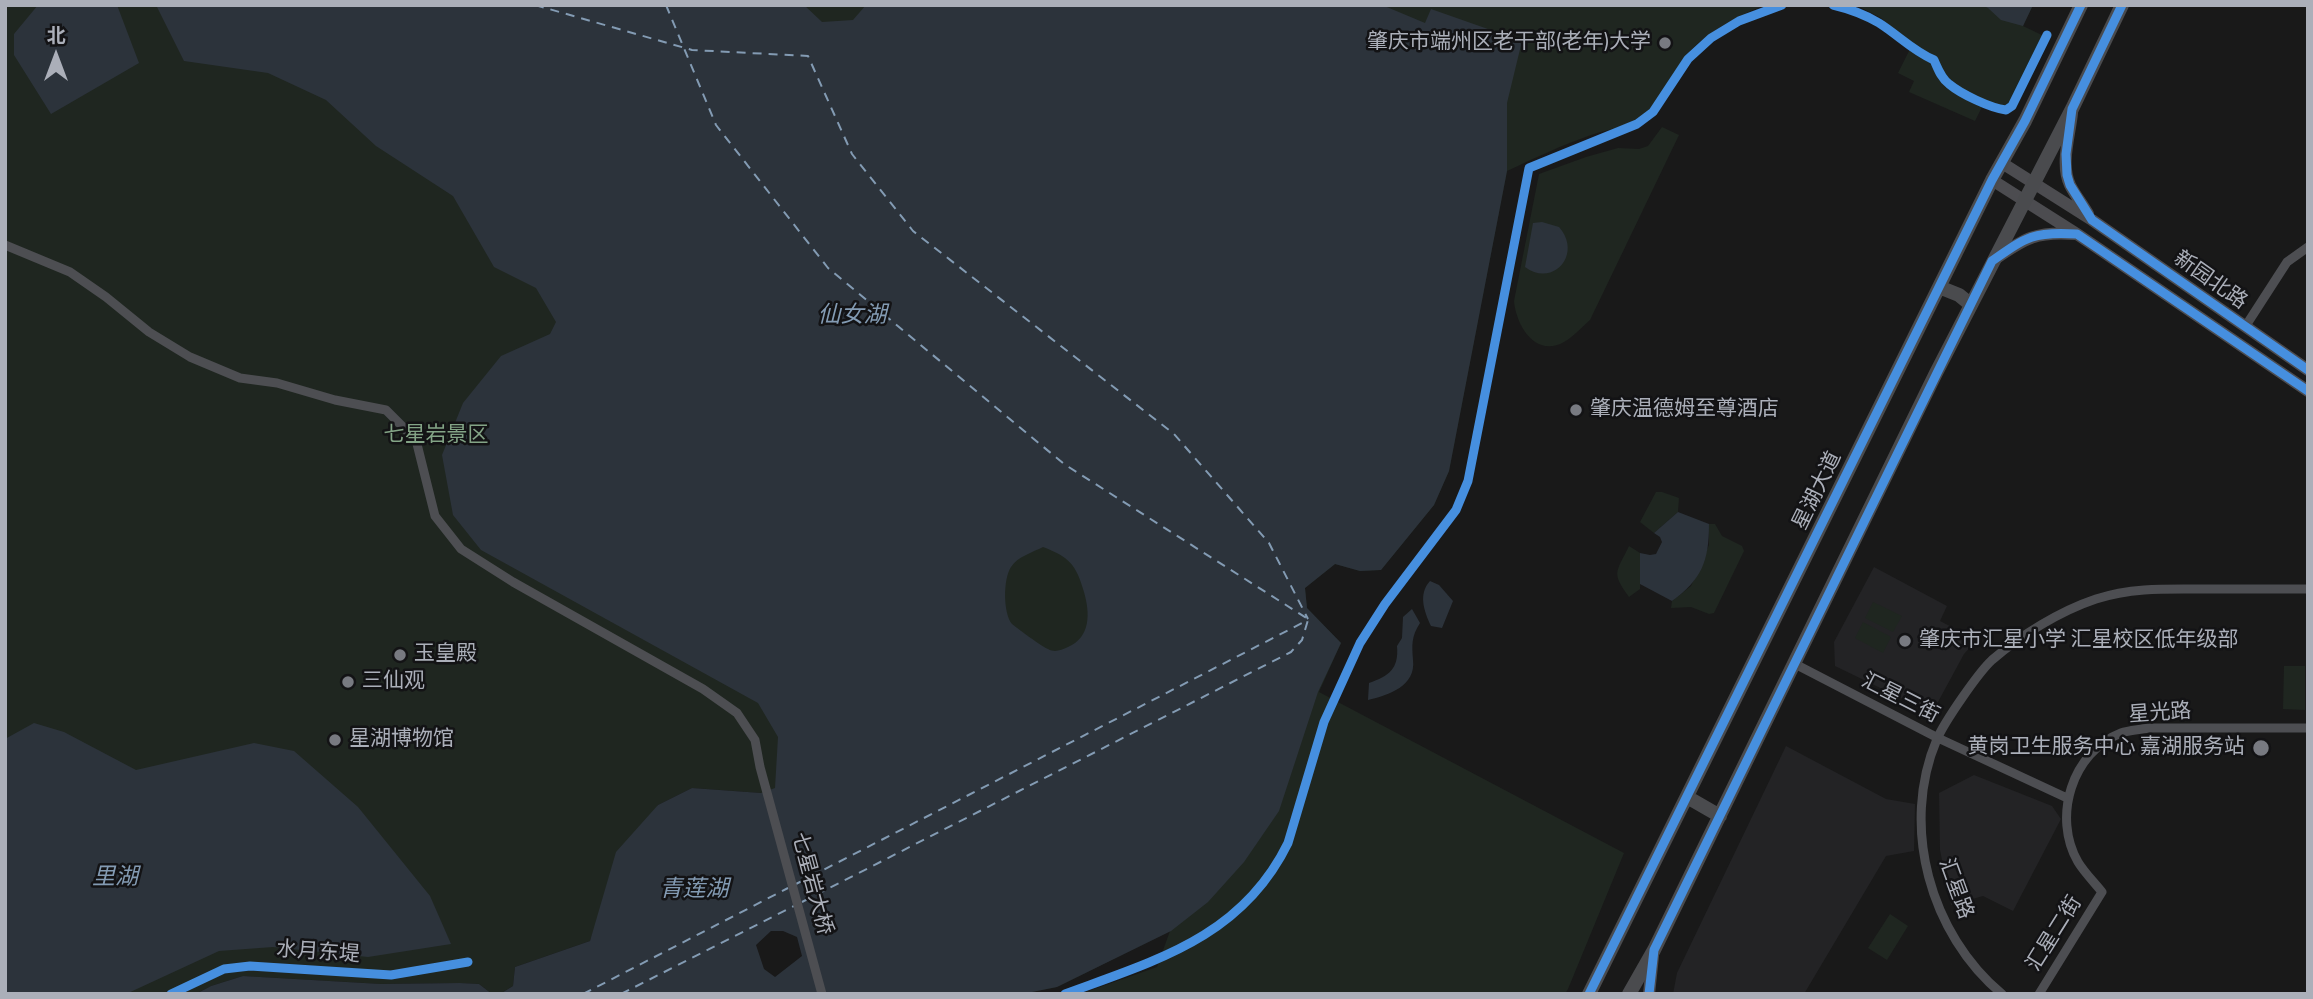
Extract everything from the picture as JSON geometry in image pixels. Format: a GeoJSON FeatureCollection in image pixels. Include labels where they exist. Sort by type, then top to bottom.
{"type":"FeatureCollection","features":[{"type":"Feature","properties":{"kind":"main road","name":"星湖大道"},"geometry":{"type":"LineString","coordinates":[[1589,994],[2081,5]]}},
{"type":"Feature","properties":{"kind":"main road"},"geometry":{"type":"LineString","coordinates":[[1629,994],[1654,950],[1970,304],[2035,182],[2122,5]]}},
{"type":"Feature","properties":{"kind":"main road"},"geometry":{"type":"LineString","coordinates":[[2072,109],[2066,154],[2067,175],[2070,185],[2092,220]]}},
{"type":"Feature","properties":{"kind":"main road","name":"新园北路"},"geometry":{"type":"LineString","coordinates":[[2002,163],[2092,220],[2308,370]]}},
{"type":"Feature","properties":{"kind":"main road","name":"新园北路"},"geometry":{"type":"LineString","coordinates":[[1992,180],[2077,234],[2308,391]]}},
{"type":"Feature","properties":{"kind":"main road"},"geometry":{"type":"LineString","coordinates":[[1992,261],[2038,234],[2077,234]]}},
{"type":"Feature","properties":{"kind":"main road"},"geometry":{"type":"LineString","coordinates":[[2148,282],[2146,274],[2149,268],[2157,266]]}},
{"type":"Feature","properties":{"kind":"main road"},"geometry":{"type":"LineString","coordinates":[[1939,286],[1959,295],[1970,304]]}},
{"type":"Feature","properties":{"kind":"main road"},"geometry":{"type":"LineString","coordinates":[[1687,797],[1720,816]]}},
{"type":"Feature","properties":{"kind":"main road"},"geometry":{"type":"LineString","coordinates":[[1650,994],[1654,950]]}},
{"type":"Feature","properties":{"kind":"street","name":"七星岩大桥"},"geometry":{"type":"LineString","coordinates":[[5,245],[70,272],[149,332],[190,357],[215,368],[240,378],[277,383],[335,400],[386,410],[416,439],[435,516],[461,549],[513,582],[703,689],[737,713],[755,740],[822,994]]}},
{"type":"Feature","properties":{"kind":"street"},"geometry":{"type":"LineString","coordinates":[[2245,327],[2287,262],[2308,247]]}},
{"type":"Feature","properties":{"kind":"street","name":"汇星路"},"geometry":{"type":"LineString","coordinates":[[2002,994],[1983,978],[1960,949],[1940,912],[1926,871],[1921,811],[1929,763],[1938,738],[1948,719],[1990,661],[2054,616],[2097,599],[2144,588],[2308,589]]}},
{"type":"Feature","properties":{"kind":"street","name":"汇星三街"},"geometry":{"type":"LineString","coordinates":[[1795,664],[1938,738],[2067,798]]}},
{"type":"Feature","properties":{"kind":"street","name":"星光路"},"geometry":{"type":"LineString","coordinates":[[2102,892],[2078,861],[2068,835],[2067,798],[2078,770],[2097,747],[2122,733],[2148,728],[2308,729]]}},
{"type":"Feature","properties":{"kind":"street","name":"汇星二街"},"geometry":{"type":"LineString","coordinates":[[2039,994],[2102,892]]}},
{"type":"Feature","properties":{"kind":"shaded area","name":"肇庆市汇星小学 汇星校区低年级部"},"geometry":{"type":"Polygon","coordinates":[[[1874,567],[1947,606],[1940,621],[1977,640],[1964,654],[1932,713],[1835,666],[1834,642],[1874,567]]]}},
{"type":"Feature","properties":{"kind":"shaded area"},"geometry":{"type":"Polygon","coordinates":[[[1786,746],[1886,799],[1915,804],[1914,851],[1886,856],[1804,994],[1673,994],[1677,973],[1786,746]]]}},
{"type":"Feature","properties":{"kind":"shaded area"},"geometry":{"type":"Polygon","coordinates":[[[1974,775],[2052,806],[2061,819],[2013,911],[1983,896],[1951,905],[1940,850],[1939,793],[1974,775]]]}},
{"type":"Feature","properties":{"kind":"green space","name":"七星岩景区"},"geometry":{"type":"Polygon","coordinates":[[[5,5],[1765,5],[1731,21],[1698,43],[1682,61],[1656,102],[1639,118],[1570,143],[1507,171],[1449,471],[1434,505],[1381,570],[1360,571],[1335,564],[1305,588],[1307,608],[1341,643],[1319,692],[1624,853],[1565,994],[1080,994],[1157,967],[1170,931],[1057,987],[1022,994],[761,793],[692,788],[658,805],[599,916],[590,941],[515,967],[513,986],[500,994],[492,994],[479,984],[381,984],[243,976],[211,986],[196,994],[5,994],[5,5]]]}},
{"type":"Feature","properties":{"kind":"green space"},"geometry":{"type":"Polygon","coordinates":[[[1856,5],[2033,5],[2023,26],[2044,36],[2009,104],[1999,106],[1985,101],[1975,121],[1909,92],[1914,81],[1898,73],[1912,45],[1881,18],[1856,5]]]}},
{"type":"Feature","properties":{"kind":"green space"},"geometry":{"type":"Polygon","coordinates":[[[1662,127],[1679,135],[1590,320],[1564,342],[1544,346],[1536,342],[1523,329],[1514,301],[1539,174],[1618,148],[1639,149],[1648,146],[1662,127]]]}},
{"type":"Feature","properties":{"kind":"green space"},"geometry":{"type":"Polygon","coordinates":[[[1656,492],[1679,498],[1678,512],[1654,533],[1640,522],[1656,492]]]}},
{"type":"Feature","properties":{"kind":"green space"},"geometry":{"type":"Polygon","coordinates":[[[1709,524],[1715,524],[1722,536],[1742,546],[1744,551],[1714,613],[1709,614],[1691,607],[1671,608],[1672,601],[1691,586],[1709,545],[1709,524]]]}},
{"type":"Feature","properties":{"kind":"green space"},"geometry":{"type":"Polygon","coordinates":[[[1629,546],[1640,553],[1641,557],[1640,589],[1629,597],[1617,572],[1629,546]]]}},
{"type":"Feature","properties":{"kind":"green space"},"geometry":{"type":"Polygon","coordinates":[[[1873,602],[1902,616],[1893,632],[1865,618],[1873,602]]]}},
{"type":"Feature","properties":{"kind":"green space"},"geometry":{"type":"Polygon","coordinates":[[[1863,622],[1891,637],[1883,653],[1855,638],[1863,622]]]}},
{"type":"Feature","properties":{"kind":"green space"},"geometry":{"type":"Polygon","coordinates":[[[2284,666],[2305,666],[2305,710],[2283,709],[2284,666]]]}},
{"type":"Feature","properties":{"kind":"green space"},"geometry":{"type":"Polygon","coordinates":[[[1890,914],[1908,926],[1887,960],[1868,948],[1890,914]]]}},
{"type":"Feature","properties":{"kind":"water"},"geometry":{"type":"Polygon","coordinates":[[[38,5],[117,5],[139,63],[51,114],[14,55],[14,34],[38,5]]]}},
{"type":"Feature","properties":{"kind":"water","name":"仙女湖"},"geometry":{"type":"Polygon","coordinates":[[[156,5],[804,5],[822,22],[853,20],[866,5],[1382,5],[1425,23],[1431,9],[1522,41],[1507,103],[1507,171],[1449,471],[1434,505],[1381,570],[1360,571],[1335,564],[1305,588],[1307,608],[1341,643],[1318,692],[1279,811],[1244,862],[1208,902],[1171,931],[1057,987],[1022,994],[500,994],[513,986],[515,967],[590,941],[616,852],[658,805],[692,788],[761,793],[775,788],[778,737],[758,703],[481,550],[453,515],[442,455],[463,403],[501,356],[550,334],[556,322],[536,288],[494,267],[453,196],[376,146],[326,100],[268,73],[184,61],[156,5]],[[1043,547],[1014,563],[1008,572],[1005,587],[1007,612],[1012,624],[1045,648],[1058,651],[1076,643],[1085,631],[1088,616],[1086,600],[1081,582],[1070,563],[1059,554],[1043,547]],[[771,931],[756,945],[764,969],[775,977],[802,956],[797,937],[783,931],[771,931]]]}},
{"type":"Feature","properties":{"kind":"water"},"geometry":{"type":"Polygon","coordinates":[[[1982,5],[2033,5],[2023,26],[2001,20],[1982,5]]]}},
{"type":"Feature","properties":{"kind":"water"},"geometry":{"type":"Polygon","coordinates":[[[1542,222],[1559,227],[1566,237],[1568,248],[1562,265],[1546,273],[1525,267],[1533,223],[1542,222]]]}},
{"type":"Feature","properties":{"kind":"water"},"geometry":{"type":"Polygon","coordinates":[[[1678,512],[1709,524],[1709,537],[1705,559],[1697,577],[1672,601],[1640,584],[1640,553],[1656,554],[1662,542],[1654,533],[1678,512]]]}},
{"type":"Feature","properties":{"kind":"water"},"geometry":{"type":"Polygon","coordinates":[[[1430,581],[1439,585],[1453,601],[1442,628],[1431,626],[1424,609],[1424,591],[1430,581]]]}},
{"type":"Feature","properties":{"kind":"water"},"geometry":{"type":"Polygon","coordinates":[[[1412,609],[1420,623],[1413,641],[1413,669],[1410,677],[1400,688],[1368,700],[1369,683],[1382,678],[1394,666],[1397,646],[1402,638],[1403,617],[1412,609]]]}},
{"type":"Feature","properties":{"kind":"water","name":"里湖"},"geometry":{"type":"Polygon","coordinates":[[[34,723],[64,732],[136,770],[254,743],[294,751],[358,807],[430,896],[451,944],[368,957],[273,947],[219,951],[126,994],[5,994],[5,739],[34,723]]]}},
{"type":"Feature","properties":{"kind":"water"},"geometry":{"type":"Polygon","coordinates":[[[243,976],[381,984],[479,984],[492,994],[196,994],[211,986],[243,976]]]}},
{"type":"Feature","properties":{"kind":"ferry route"},"geometry":{"type":"LineString","coordinates":[[535,5],[692,50],[808,56],[852,154],[913,231],[1174,434],[1269,543],[1308,619]]}},
{"type":"Feature","properties":{"kind":"ferry route"},"geometry":{"type":"LineString","coordinates":[[666,5],[716,125],[828,268],[1064,464],[1308,619]]}},
{"type":"Feature","properties":{"kind":"ferry route"},"geometry":{"type":"LineString","coordinates":[[796,884],[1308,620]]}},
{"type":"Feature","properties":{"kind":"ferry route"},"geometry":{"type":"LineString","coordinates":[[802,902],[1291,652],[1302,640],[1308,620]]}},
{"type":"Feature","properties":{"kind":"ferry route"},"geometry":{"type":"LineString","coordinates":[[583,994],[788,888]]}},
{"type":"Feature","properties":{"kind":"ferry route"},"geometry":{"type":"LineString","coordinates":[[621,994],[794,906]]}},
{"type":"Feature","properties":{"kind":"cycle path"},"geometry":{"type":"LineString","coordinates":[[1065,994],[1164,956],[1221,923],[1247,901],[1269,875],[1288,843],[1324,722],[1360,643],[1385,604],[1456,510],[1468,481],[1529,168],[1637,124],[1653,112],[1688,59],[1711,38],[1739,21],[1782,5]]}},
{"type":"Feature","properties":{"kind":"cycle path"},"geometry":{"type":"LineString","coordinates":[[1833,5],[1857,12],[1879,23],[1934,60],[1944,79],[1954,88],[1984,104],[2006,110],[2012,106],[2047,35]]}},
{"type":"Feature","properties":{"kind":"cycle path"},"geometry":{"type":"LineString","coordinates":[[1589,994],[2081,5]]}},
{"type":"Feature","properties":{"kind":"cycle path"},"geometry":{"type":"LineString","coordinates":[[2122,5],[2072,109],[2066,154],[2070,185],[2092,220],[2308,370]]}},
{"type":"Feature","properties":{"kind":"cycle path"},"geometry":{"type":"LineString","coordinates":[[1649,994],[1654,950],[1992,261],[2031,237],[2077,234],[2308,391]]}},
{"type":"Feature","properties":{"kind":"cycle path","name":"水月东堤"},"geometry":{"type":"LineString","coordinates":[[171,994],[224,969],[250,966],[391,975],[468,962]]}},
{"type":"Feature","properties":{"kind":"place","name":"肇庆市端州区老干部(老年)大学"},"geometry":{"type":"Point","coordinates":[1665,43]}},
{"type":"Feature","properties":{"kind":"place","name":"肇庆温德姆至尊酒店"},"geometry":{"type":"Point","coordinates":[1576,410]}},
{"type":"Feature","properties":{"kind":"place","name":"肇庆市汇星小学 汇星校区低年级部"},"geometry":{"type":"Point","coordinates":[1905,641]}},
{"type":"Feature","properties":{"kind":"place","name":"玉皇殿"},"geometry":{"type":"Point","coordinates":[400,655]}},
{"type":"Feature","properties":{"kind":"place","name":"三仙观"},"geometry":{"type":"Point","coordinates":[348,682]}},
{"type":"Feature","properties":{"kind":"place","name":"星湖博物馆"},"geometry":{"type":"Point","coordinates":[335,740]}},
{"type":"Feature","properties":{"kind":"place","name":"黄岗卫生服务中心 嘉湖服务站"},"geometry":{"type":"Point","coordinates":[2261,748]}},
{"type":"Feature","properties":{"kind":"water label","name":"青莲湖"},"geometry":{"type":"Point","coordinates":[694,890]}}]}
